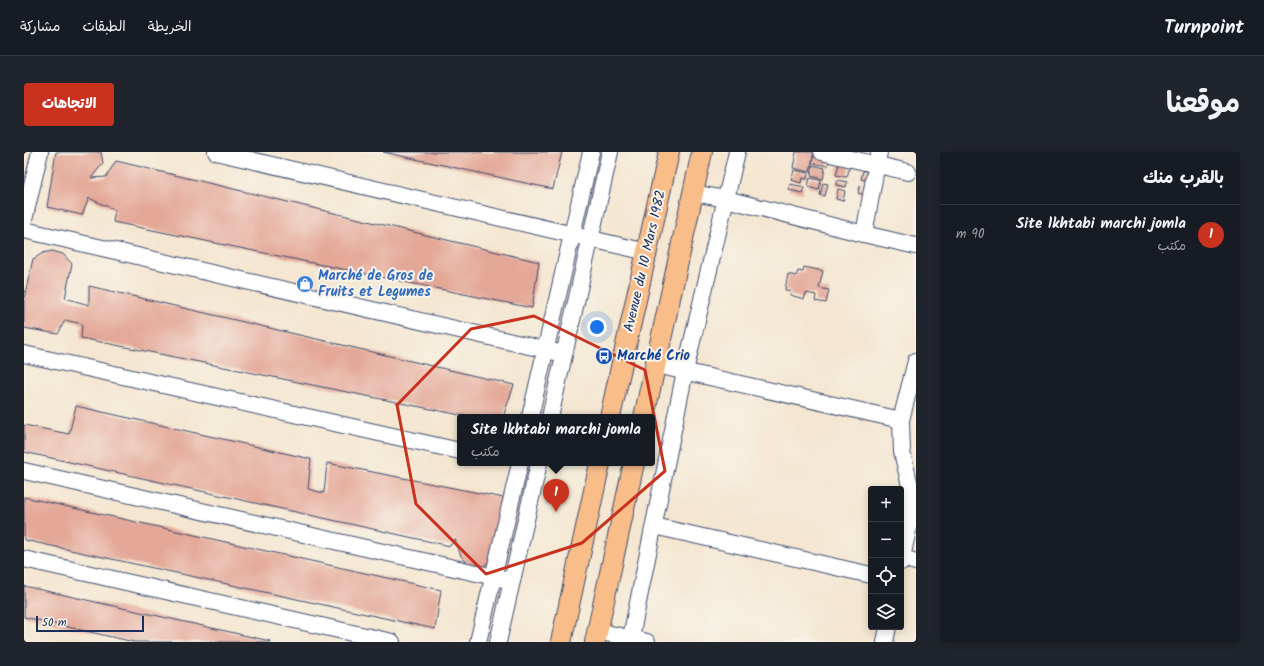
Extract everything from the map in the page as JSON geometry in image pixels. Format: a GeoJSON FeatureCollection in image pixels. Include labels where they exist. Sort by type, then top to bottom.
{"type":"FeatureCollection","features":[{"type":"Feature","properties":{"kind":"main road","name":"Avenue du 10 Mars 1982"},"geometry":{"type":"LineString","coordinates":[[611,414],[669,152]]}},
{"type":"Feature","properties":{"kind":"main road"},"geometry":{"type":"LineString","coordinates":[[645,414],[702,152]]}},
{"type":"Feature","properties":{"kind":"main road"},"geometry":{"type":"LineString","coordinates":[[561,642],[599,466]]}},
{"type":"Feature","properties":{"kind":"main road"},"geometry":{"type":"LineString","coordinates":[[596,636],[633,466]]}},
{"type":"Feature","properties":{"kind":"street"},"geometry":{"type":"LineString","coordinates":[[24,220],[40,152]]}},
{"type":"Feature","properties":{"kind":"street"},"geometry":{"type":"LineString","coordinates":[[216,152],[647,252]]}},
{"type":"Feature","properties":{"kind":"street"},"geometry":{"type":"LineString","coordinates":[[531,414],[591,152]]}},
{"type":"Feature","properties":{"kind":"street"},"geometry":{"type":"LineString","coordinates":[[551,414],[610,152]]}},
{"type":"Feature","properties":{"kind":"street"},"geometry":{"type":"LineString","coordinates":[[630,640],[685,371],[737,152]]}},
{"type":"Feature","properties":{"kind":"street"},"geometry":{"type":"LineString","coordinates":[[822,152],[878,158],[908,172]]}},
{"type":"Feature","properties":{"kind":"street"},"geometry":{"type":"LineString","coordinates":[[864,234],[878,158]]}},
{"type":"Feature","properties":{"kind":"street"},"geometry":{"type":"LineString","coordinates":[[693,193],[726,199],[916,246]]}},
{"type":"Feature","properties":{"kind":"street"},"geometry":{"type":"LineString","coordinates":[[24,230],[564,354]]}},
{"type":"Feature","properties":{"kind":"street"},"geometry":{"type":"LineString","coordinates":[[24,354],[457,450]]}},
{"type":"Feature","properties":{"kind":"street"},"geometry":{"type":"LineString","coordinates":[[906,561],[911,516],[910,486],[902,452],[901,420],[916,361]]}},
{"type":"Feature","properties":{"kind":"street"},"geometry":{"type":"LineString","coordinates":[[656,365],[901,420]]}},
{"type":"Feature","properties":{"kind":"street"},"geometry":{"type":"LineString","coordinates":[[478,642],[517,466]]}},
{"type":"Feature","properties":{"kind":"street"},"geometry":{"type":"LineString","coordinates":[[498,642],[539,466]]}},
{"type":"Feature","properties":{"kind":"street"},"geometry":{"type":"LineString","coordinates":[[24,471],[512,581]]}},
{"type":"Feature","properties":{"kind":"street"},"geometry":{"type":"LineString","coordinates":[[654,526],[868,573]]}},
{"type":"Feature","properties":{"kind":"street"},"geometry":{"type":"LineString","coordinates":[[24,559],[392,642]]}},
{"type":"Feature","properties":{"kind":"street"},"geometry":{"type":"LineString","coordinates":[[885,642],[887,630]]}},
{"type":"Feature","properties":{"kind":"street"},"geometry":{"type":"LineString","coordinates":[[596,636],[647,642]]}},
{"type":"Feature","properties":{"kind":"highlighted area"},"geometry":{"type":"Polygon","coordinates":[[[534,316],[645,370],[665,471],[582,543],[486,574],[416,504],[397,405],[471,329],[534,316]]]}},
{"type":"Feature","properties":{"kind":"building"},"geometry":{"type":"Polygon","coordinates":[[[56,152],[101,152],[103,163],[91,178],[106,177],[116,161],[539,262],[532,308],[113,222],[115,210],[89,198],[82,215],[47,207],[56,152]]]}},
{"type":"Feature","properties":{"kind":"building"},"geometry":{"type":"Polygon","coordinates":[[[383,152],[562,152],[553,189],[383,152]]]}},
{"type":"Feature","properties":{"kind":"building"},"geometry":{"type":"Polygon","coordinates":[[[796,152],[814,152],[810,172],[793,168],[796,152]]]}},
{"type":"Feature","properties":{"kind":"building"},"geometry":{"type":"Polygon","coordinates":[[[814,152],[830,156],[828,166],[812,163],[814,152]]]}},
{"type":"Feature","properties":{"kind":"building"},"geometry":{"type":"Polygon","coordinates":[[[839,164],[850,166],[847,177],[836,175],[839,164]]]}},
{"type":"Feature","properties":{"kind":"building"},"geometry":{"type":"Polygon","coordinates":[[[813,165],[825,168],[823,179],[811,176],[813,165]]]}},
{"type":"Feature","properties":{"kind":"building"},"geometry":{"type":"Polygon","coordinates":[[[794,170],[808,173],[807,179],[802,178],[801,183],[791,180],[794,170]]]}},
{"type":"Feature","properties":{"kind":"building"},"geometry":{"type":"Polygon","coordinates":[[[863,171],[868,171],[866,180],[861,179],[863,171]]]}},
{"type":"Feature","properties":{"kind":"building"},"geometry":{"type":"Polygon","coordinates":[[[810,178],[821,180],[819,190],[808,187],[810,178]]]}},
{"type":"Feature","properties":{"kind":"building"},"geometry":{"type":"Polygon","coordinates":[[[837,180],[847,182],[846,187],[836,185],[837,180]]]}},
{"type":"Feature","properties":{"kind":"building"},"geometry":{"type":"Polygon","coordinates":[[[823,183],[828,184],[825,196],[820,195],[823,183]]]}},
{"type":"Feature","properties":{"kind":"building"},"geometry":{"type":"Polygon","coordinates":[[[790,184],[804,187],[802,193],[789,190],[790,184]]]}},
{"type":"Feature","properties":{"kind":"building"},"geometry":{"type":"Polygon","coordinates":[[[860,186],[871,188],[865,195],[858,193],[860,186]]]}},
{"type":"Feature","properties":{"kind":"building"},"geometry":{"type":"Polygon","coordinates":[[[838,189],[845,191],[843,201],[836,199],[838,189]]]}},
{"type":"Feature","properties":{"kind":"building"},"geometry":{"type":"Polygon","coordinates":[[[52,251],[63,254],[72,264],[65,298],[89,305],[89,286],[514,385],[504,414],[457,414],[81,338],[82,324],[65,320],[58,334],[24,328],[24,298],[33,259],[43,253],[52,251]]]}},
{"type":"Feature","properties":{"kind":"building"},"geometry":{"type":"Polygon","coordinates":[[[804,267],[823,271],[819,288],[829,290],[826,303],[815,301],[816,295],[806,293],[804,299],[790,295],[791,291],[785,290],[788,274],[796,276],[798,271],[803,272],[804,267]]]}},
{"type":"Feature","properties":{"kind":"building"},"geometry":{"type":"Polygon","coordinates":[[[76,406],[311,459],[308,489],[324,493],[327,463],[504,498],[490,560],[483,567],[470,566],[461,556],[455,539],[450,546],[24,452],[24,425],[69,434],[76,406]]]}},
{"type":"Feature","properties":{"kind":"building"},"geometry":{"type":"Polygon","coordinates":[[[24,497],[441,590],[435,629],[24,540],[24,497]]]}},
{"type":"Feature","properties":{"kind":"building"},"geometry":{"type":"Polygon","coordinates":[[[24,586],[270,642],[134,642],[24,617],[24,586]]]}},
{"type":"Feature","properties":{"kind":"place","name":"Marché de Gros de Fruits et Legumes"},"geometry":{"type":"Point","coordinates":[305,284]}},
{"type":"Feature","properties":{"kind":"place","name":"Marché Crio"},"geometry":{"type":"Point","coordinates":[604,356]}},
{"type":"Feature","properties":{"kind":"place","name":"Site lkhtabi marchi jomla"},"geometry":{"type":"Point","coordinates":[556,512]}}]}
